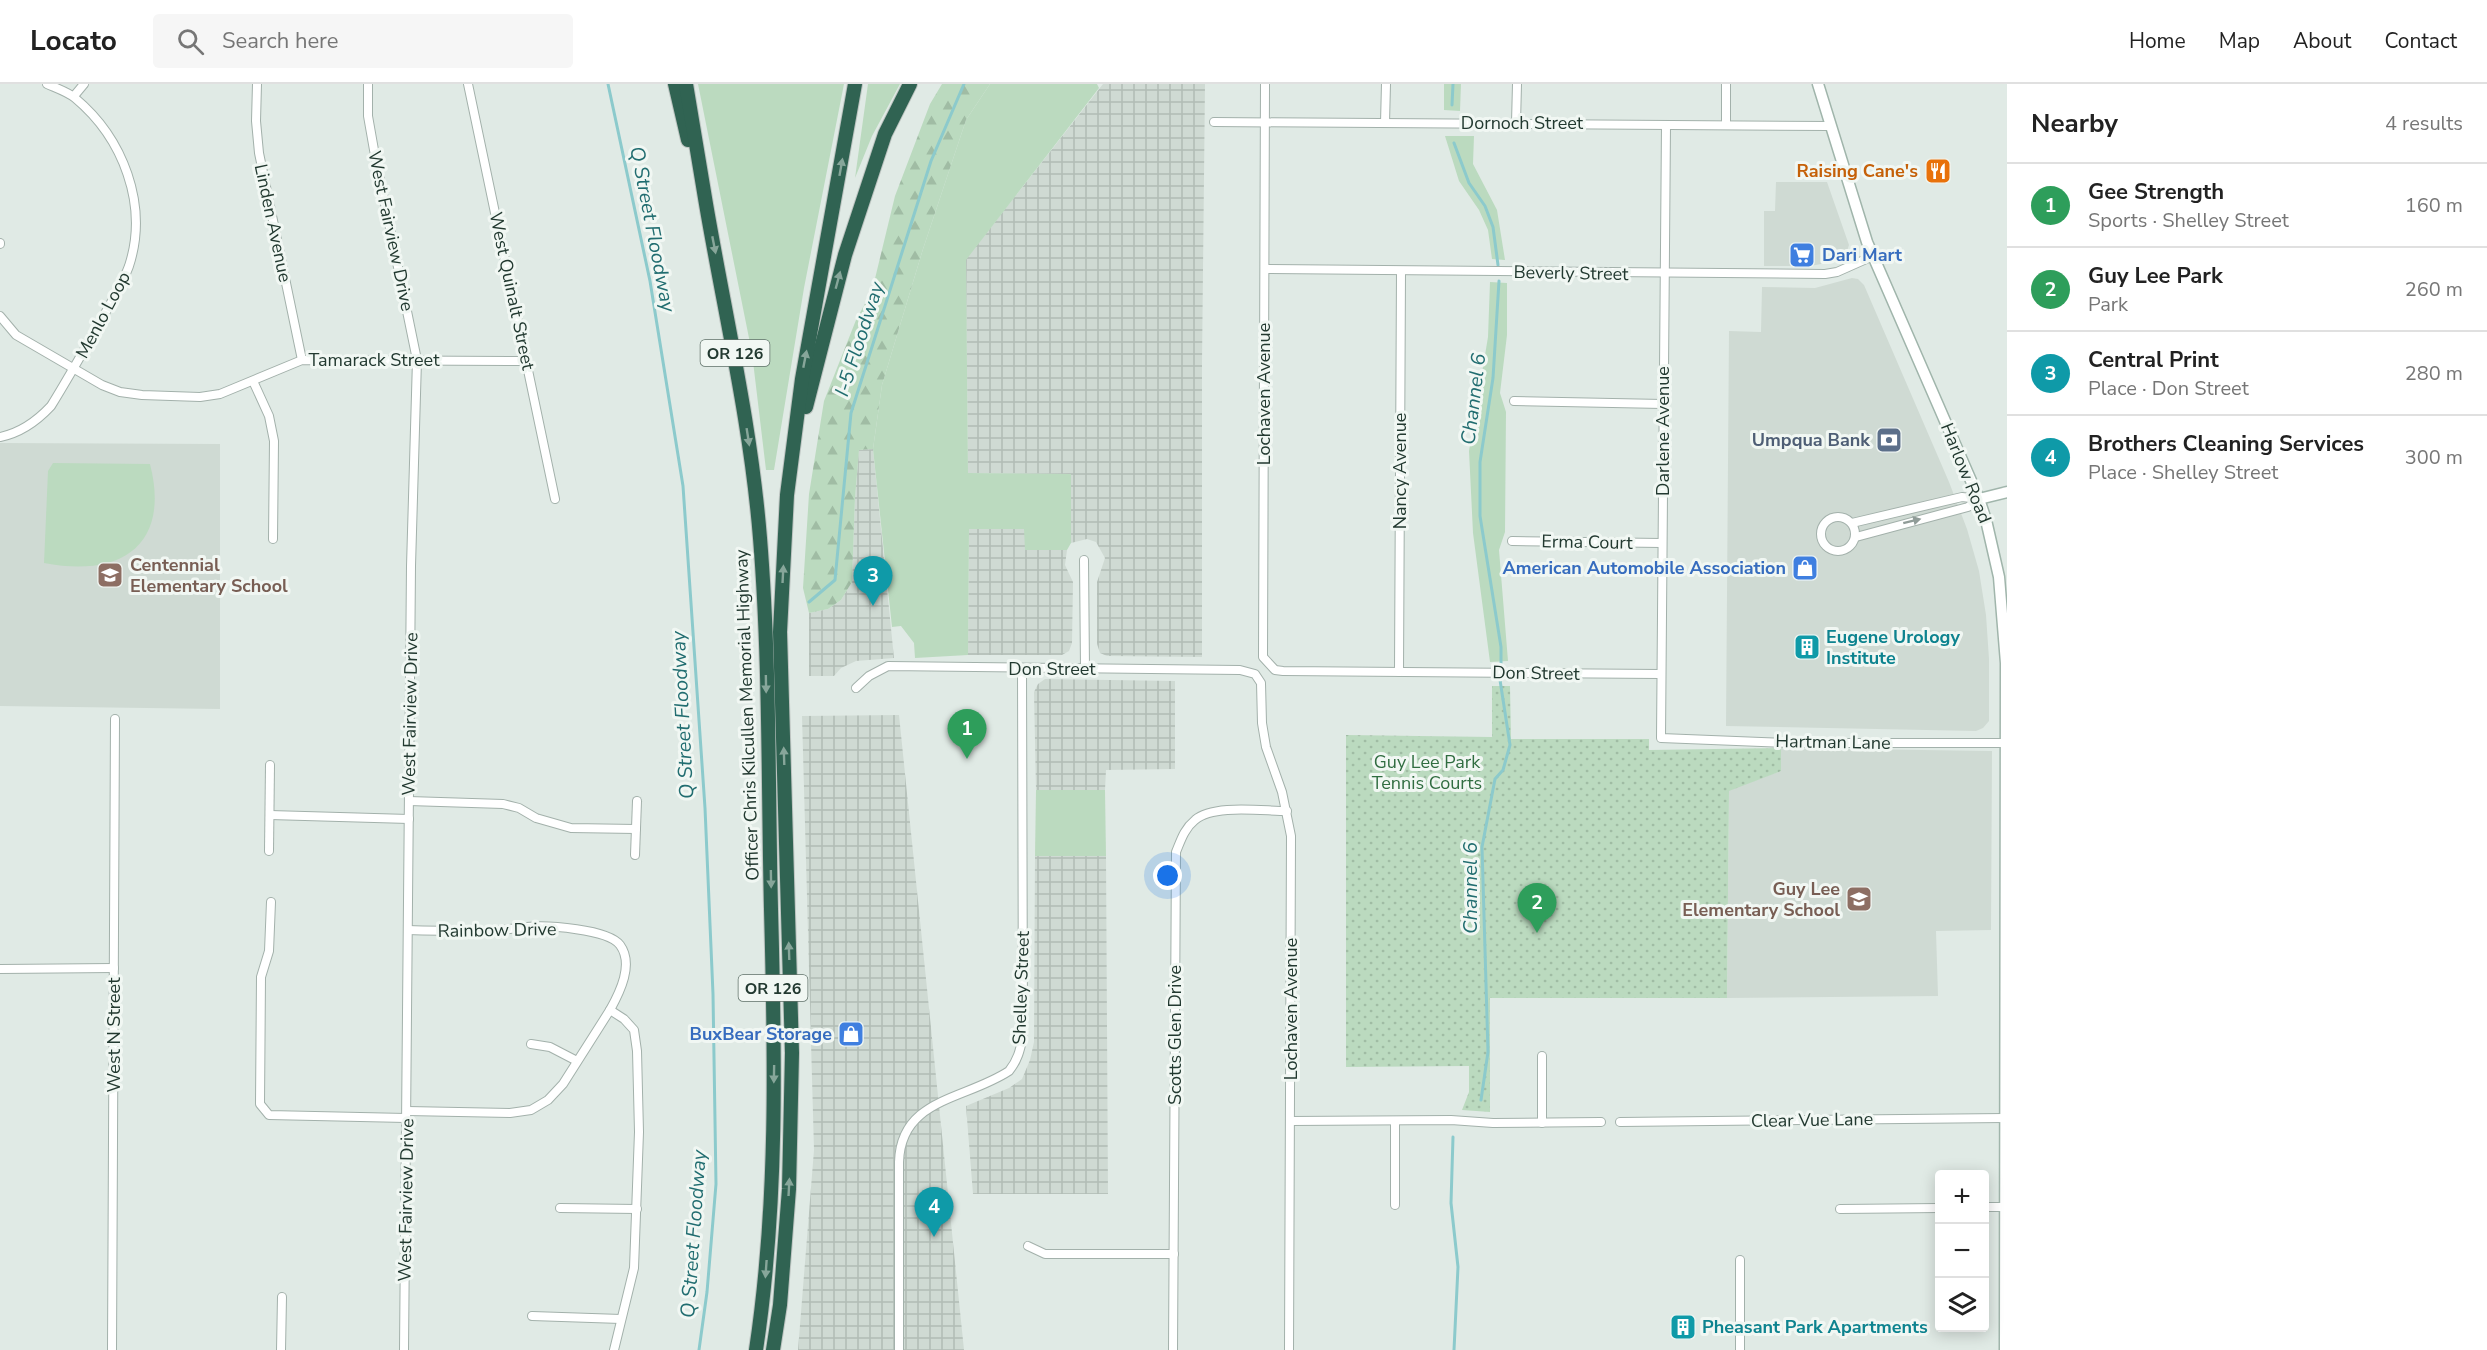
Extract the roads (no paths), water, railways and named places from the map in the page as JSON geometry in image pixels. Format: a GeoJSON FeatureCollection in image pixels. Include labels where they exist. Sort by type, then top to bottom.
{"type":"FeatureCollection","features":[{"type":"Feature","properties":{"kind":"highway"},"geometry":{"type":"LineString","coordinates":[[675,84],[706,205]]}},
{"type":"Feature","properties":{"kind":"highway","name":"Officer Chris Kilcullen Memorial Highway"},"geometry":{"type":"LineString","coordinates":[[686,84],[751,454],[760,539],[765,626],[774,1046],[772,1190],[763,1306],[756,1350]]}},
{"type":"Feature","properties":{"kind":"highway","name":"Officer Chris Kilcullen Memorial Highway"},"geometry":{"type":"LineString","coordinates":[[773,1350],[780,1305],[789,1190],[792,1064],[780,632],[787,495],[802,379],[855,84]]}},
{"type":"Feature","properties":{"kind":"highway"},"geometry":{"type":"LineString","coordinates":[[787,495],[808,398],[845,255],[885,134],[909,84]]}},
{"type":"Feature","properties":{"kind":"main road","name":"Harlow Road"},"geometry":{"type":"LineString","coordinates":[[1818,84],[1829,126],[1873,256],[1980,499],[1994,553],[2002,602],[2006,663],[2004,1350]]}},
{"type":"Feature","properties":{"kind":"main road"},"geometry":{"type":"LineString","coordinates":[[1980,499],[2007,492]]}},
{"type":"Feature","properties":{"kind":"street","name":"Menlo Loop"},"geometry":{"type":"LineString","coordinates":[[0,437],[24,429],[42,416],[74,369],[119,289],[129,266],[135,237],[135,214],[131,187],[122,158],[110,136],[74,96],[47,84]]}},
{"type":"Feature","properties":{"kind":"street"},"geometry":{"type":"LineString","coordinates":[[74,96],[84,84]]}},
{"type":"Feature","properties":{"kind":"street","name":"Linden Avenue"},"geometry":{"type":"LineString","coordinates":[[257,84],[256,121],[259,153],[302,360]]}},
{"type":"Feature","properties":{"kind":"street","name":"West Fairview Drive"},"geometry":{"type":"LineString","coordinates":[[368,84],[368,116],[374,150],[417,360],[411,566],[404,1350]]}},
{"type":"Feature","properties":{"kind":"street","name":"West Quinalt Street"},"geometry":{"type":"LineString","coordinates":[[468,84],[555,499]]}},
{"type":"Feature","properties":{"kind":"street","name":"Lochaven Avenue"},"geometry":{"type":"LineString","coordinates":[[1265,84],[1262,647],[1263,657],[1268,664]]}},
{"type":"Feature","properties":{"kind":"street"},"geometry":{"type":"LineString","coordinates":[[1385,123],[1386,84]]}},
{"type":"Feature","properties":{"kind":"street"},"geometry":{"type":"LineString","coordinates":[[1516,123],[1517,84]]}},
{"type":"Feature","properties":{"kind":"street"},"geometry":{"type":"LineString","coordinates":[[1726,84],[1726,125]]}},
{"type":"Feature","properties":{"kind":"street","name":"Dornoch Street"},"geometry":{"type":"LineString","coordinates":[[1214,122],[1829,126]]}},
{"type":"Feature","properties":{"kind":"street","name":"Darlene Avenue"},"geometry":{"type":"LineString","coordinates":[[1662,738],[1666,125]]}},
{"type":"Feature","properties":{"kind":"street","name":"Beverly Street"},"geometry":{"type":"LineString","coordinates":[[1265,269],[1825,274],[1837,272],[1873,256]]}},
{"type":"Feature","properties":{"kind":"street","name":"Nancy Avenue"},"geometry":{"type":"LineString","coordinates":[[1399,672],[1401,271]]}},
{"type":"Feature","properties":{"kind":"street","name":"Tamarack Street"},"geometry":{"type":"LineString","coordinates":[[0,316],[16,335],[102,386],[142,396],[200,397],[220,394],[302,360],[526,361]]}},
{"type":"Feature","properties":{"kind":"street"},"geometry":{"type":"LineString","coordinates":[[253,381],[269,417],[274,441],[273,539]]}},
{"type":"Feature","properties":{"kind":"street"},"geometry":{"type":"LineString","coordinates":[[1514,401],[1663,404]]}},
{"type":"Feature","properties":{"kind":"street"},"geometry":{"type":"LineString","coordinates":[[1852,523],[1962,497],[1980,499]]}},
{"type":"Feature","properties":{"kind":"street"},"geometry":{"type":"LineString","coordinates":[[1856,537],[1852,523],[1841,516],[1834,517],[1823,525],[1821,538],[1824,544],[1835,551],[1848,548],[1856,537],[1968,507],[1980,499]]}},
{"type":"Feature","properties":{"kind":"street","name":"Erma Court"},"geometry":{"type":"LineString","coordinates":[[1512,541],[1662,543]]}},
{"type":"Feature","properties":{"kind":"street"},"geometry":{"type":"LineString","coordinates":[[1084,560],[1086,669]]}},
{"type":"Feature","properties":{"kind":"street","name":"Don Street"},"geometry":{"type":"LineString","coordinates":[[1268,664],[1275,670],[1283,671],[1661,674]]}},
{"type":"Feature","properties":{"kind":"street","name":"Don Street"},"geometry":{"type":"LineString","coordinates":[[855,688],[869,676],[888,666],[1240,670],[1255,674]]}},
{"type":"Feature","properties":{"kind":"street","name":"Shelley Street"},"geometry":{"type":"LineString","coordinates":[[899,1350],[898,1162],[899,1148],[904,1134],[909,1124],[924,1111],[1009,1071],[1020,1051],[1023,1036],[1022,669]]}},
{"type":"Feature","properties":{"kind":"street","name":"Lochaven Avenue"},"geometry":{"type":"LineString","coordinates":[[1255,674],[1261,683],[1263,693],[1262,723],[1266,747],[1287,811],[1291,836],[1289,1350]]}},
{"type":"Feature","properties":{"kind":"street","name":"West N Street"},"geometry":{"type":"LineString","coordinates":[[112,1350],[115,719]]}},
{"type":"Feature","properties":{"kind":"street","name":"Hartman Lane"},"geometry":{"type":"LineString","coordinates":[[1662,738],[1788,743],[2005,743]]}},
{"type":"Feature","properties":{"kind":"street"},"geometry":{"type":"LineString","coordinates":[[269,851],[270,765]]}},
{"type":"Feature","properties":{"kind":"street"},"geometry":{"type":"LineString","coordinates":[[409,801],[503,804],[519,808],[536,818],[571,828],[636,829]]}},
{"type":"Feature","properties":{"kind":"street"},"geometry":{"type":"LineString","coordinates":[[635,855],[637,801]]}},
{"type":"Feature","properties":{"kind":"street","name":"Scotts Glen Drive"},"geometry":{"type":"LineString","coordinates":[[1173,1350],[1176,852],[1184,832],[1195,819],[1207,812],[1287,811]]}},
{"type":"Feature","properties":{"kind":"street"},"geometry":{"type":"LineString","coordinates":[[270,815],[409,819]]}},
{"type":"Feature","properties":{"kind":"street"},"geometry":{"type":"LineString","coordinates":[[271,902],[269,951],[261,977],[260,1104],[269,1115],[510,1113],[531,1110],[548,1100],[563,1084],[610,1010],[624,1019],[634,1030],[637,1051],[639,1132],[634,1268],[614,1350]]}},
{"type":"Feature","properties":{"kind":"street","name":"Rainbow Drive"},"geometry":{"type":"LineString","coordinates":[[408,930],[503,931],[528,926],[601,934],[620,944],[626,956],[625,976],[610,1010]]}},
{"type":"Feature","properties":{"kind":"street"},"geometry":{"type":"LineString","coordinates":[[0,969],[114,968]]}},
{"type":"Feature","properties":{"kind":"street"},"geometry":{"type":"LineString","coordinates":[[531,1044],[550,1047],[577,1060]]}},
{"type":"Feature","properties":{"kind":"street"},"geometry":{"type":"LineString","coordinates":[[1542,1056],[1542,1123]]}},
{"type":"Feature","properties":{"kind":"street","name":"Clear Vue Lane"},"geometry":{"type":"LineString","coordinates":[[1620,1122],[2005,1118]]}},
{"type":"Feature","properties":{"kind":"street"},"geometry":{"type":"LineString","coordinates":[[1290,1120],[1601,1122]]}},
{"type":"Feature","properties":{"kind":"street"},"geometry":{"type":"LineString","coordinates":[[1395,1120],[1395,1205]]}},
{"type":"Feature","properties":{"kind":"street"},"geometry":{"type":"LineString","coordinates":[[1989,1208],[2004,1207]]}},
{"type":"Feature","properties":{"kind":"street"},"geometry":{"type":"LineString","coordinates":[[560,1208],[637,1209]]}},
{"type":"Feature","properties":{"kind":"street"},"geometry":{"type":"LineString","coordinates":[[1840,1209],[1935,1208]]}},
{"type":"Feature","properties":{"kind":"street"},"geometry":{"type":"LineString","coordinates":[[1028,1246],[1045,1254],[1173,1254]]}},
{"type":"Feature","properties":{"kind":"street"},"geometry":{"type":"LineString","coordinates":[[1740,1260],[1740,1350]]}},
{"type":"Feature","properties":{"kind":"street"},"geometry":{"type":"LineString","coordinates":[[281,1350],[282,1297]]}},
{"type":"Feature","properties":{"kind":"street"},"geometry":{"type":"LineString","coordinates":[[532,1316],[621,1319]]}},
{"type":"Feature","properties":{"kind":"waterway","name":"Q Street Floodway"},"geometry":{"type":"LineString","coordinates":[[608,84],[650,281],[683,486],[705,808],[713,994],[716,1184],[707,1292],[699,1350]]}},
{"type":"Feature","properties":{"kind":"waterway","name":"I-5 Floodway"},"geometry":{"type":"LineString","coordinates":[[809,602],[835,580],[851,413],[931,161],[964,84]]}},
{"type":"Feature","properties":{"kind":"waterway","name":"Channel 6"},"geometry":{"type":"LineString","coordinates":[[1452,105],[1453,84]]}},
{"type":"Feature","properties":{"kind":"waterway","name":"Channel 6"},"geometry":{"type":"LineString","coordinates":[[1454,143],[1469,183],[1485,206],[1493,227],[1498,265]]}},
{"type":"Feature","properties":{"kind":"waterway","name":"Channel 6"},"geometry":{"type":"LineString","coordinates":[[1499,281],[1493,378],[1480,462],[1480,516],[1501,647],[1501,665]]}},
{"type":"Feature","properties":{"kind":"waterway","name":"Channel 6"},"geometry":{"type":"LineString","coordinates":[[1481,1100],[1488,1052],[1482,847],[1495,779],[1503,770],[1510,745],[1500,680]]}},
{"type":"Feature","properties":{"kind":"waterway","name":"Channel 6"},"geometry":{"type":"LineString","coordinates":[[1453,1137],[1451,1203],[1458,1267],[1454,1350]]}},
{"type":"Feature","properties":{"kind":"place","name":"Raising Cane's"},"geometry":{"type":"Point","coordinates":[1938,171]}},
{"type":"Feature","properties":{"kind":"place","name":"Dari Mart"},"geometry":{"type":"Point","coordinates":[1802,255]}},
{"type":"Feature","properties":{"kind":"place","name":"Umpqua Bank"},"geometry":{"type":"Point","coordinates":[1889,440]}},
{"type":"Feature","properties":{"kind":"place","name":"American Automobile Association"},"geometry":{"type":"Point","coordinates":[1805,568]}},
{"type":"Feature","properties":{"kind":"place","name":"Centennial Elementary School"},"geometry":{"type":"Point","coordinates":[110,575]}},
{"type":"Feature","properties":{"kind":"place","name":"Central Print"},"geometry":{"type":"Point","coordinates":[873,606]}},
{"type":"Feature","properties":{"kind":"place","name":"Eugene Urology Institute"},"geometry":{"type":"Point","coordinates":[1807,647]}},
{"type":"Feature","properties":{"kind":"place","name":"Gee Strength"},"geometry":{"type":"Point","coordinates":[967,759]}},
{"type":"Feature","properties":{"kind":"place","name":"Guy Lee Elementary School"},"geometry":{"type":"Point","coordinates":[1859,899]}},
{"type":"Feature","properties":{"kind":"place","name":"Guy Lee Park"},"geometry":{"type":"Point","coordinates":[1537,933]}},
{"type":"Feature","properties":{"kind":"place","name":"BuxBear Storage"},"geometry":{"type":"Point","coordinates":[851,1034]}},
{"type":"Feature","properties":{"kind":"place","name":"Brothers Cleaning Services"},"geometry":{"type":"Point","coordinates":[934,1237]}},
{"type":"Feature","properties":{"kind":"place","name":"Pheasant Park Apartments"},"geometry":{"type":"Point","coordinates":[1683,1327]}},
{"type":"Feature","properties":{"kind":"park label","name":"Guy Lee Park Tennis Courts"},"geometry":{"type":"Point","coordinates":[1427,772]}}]}
